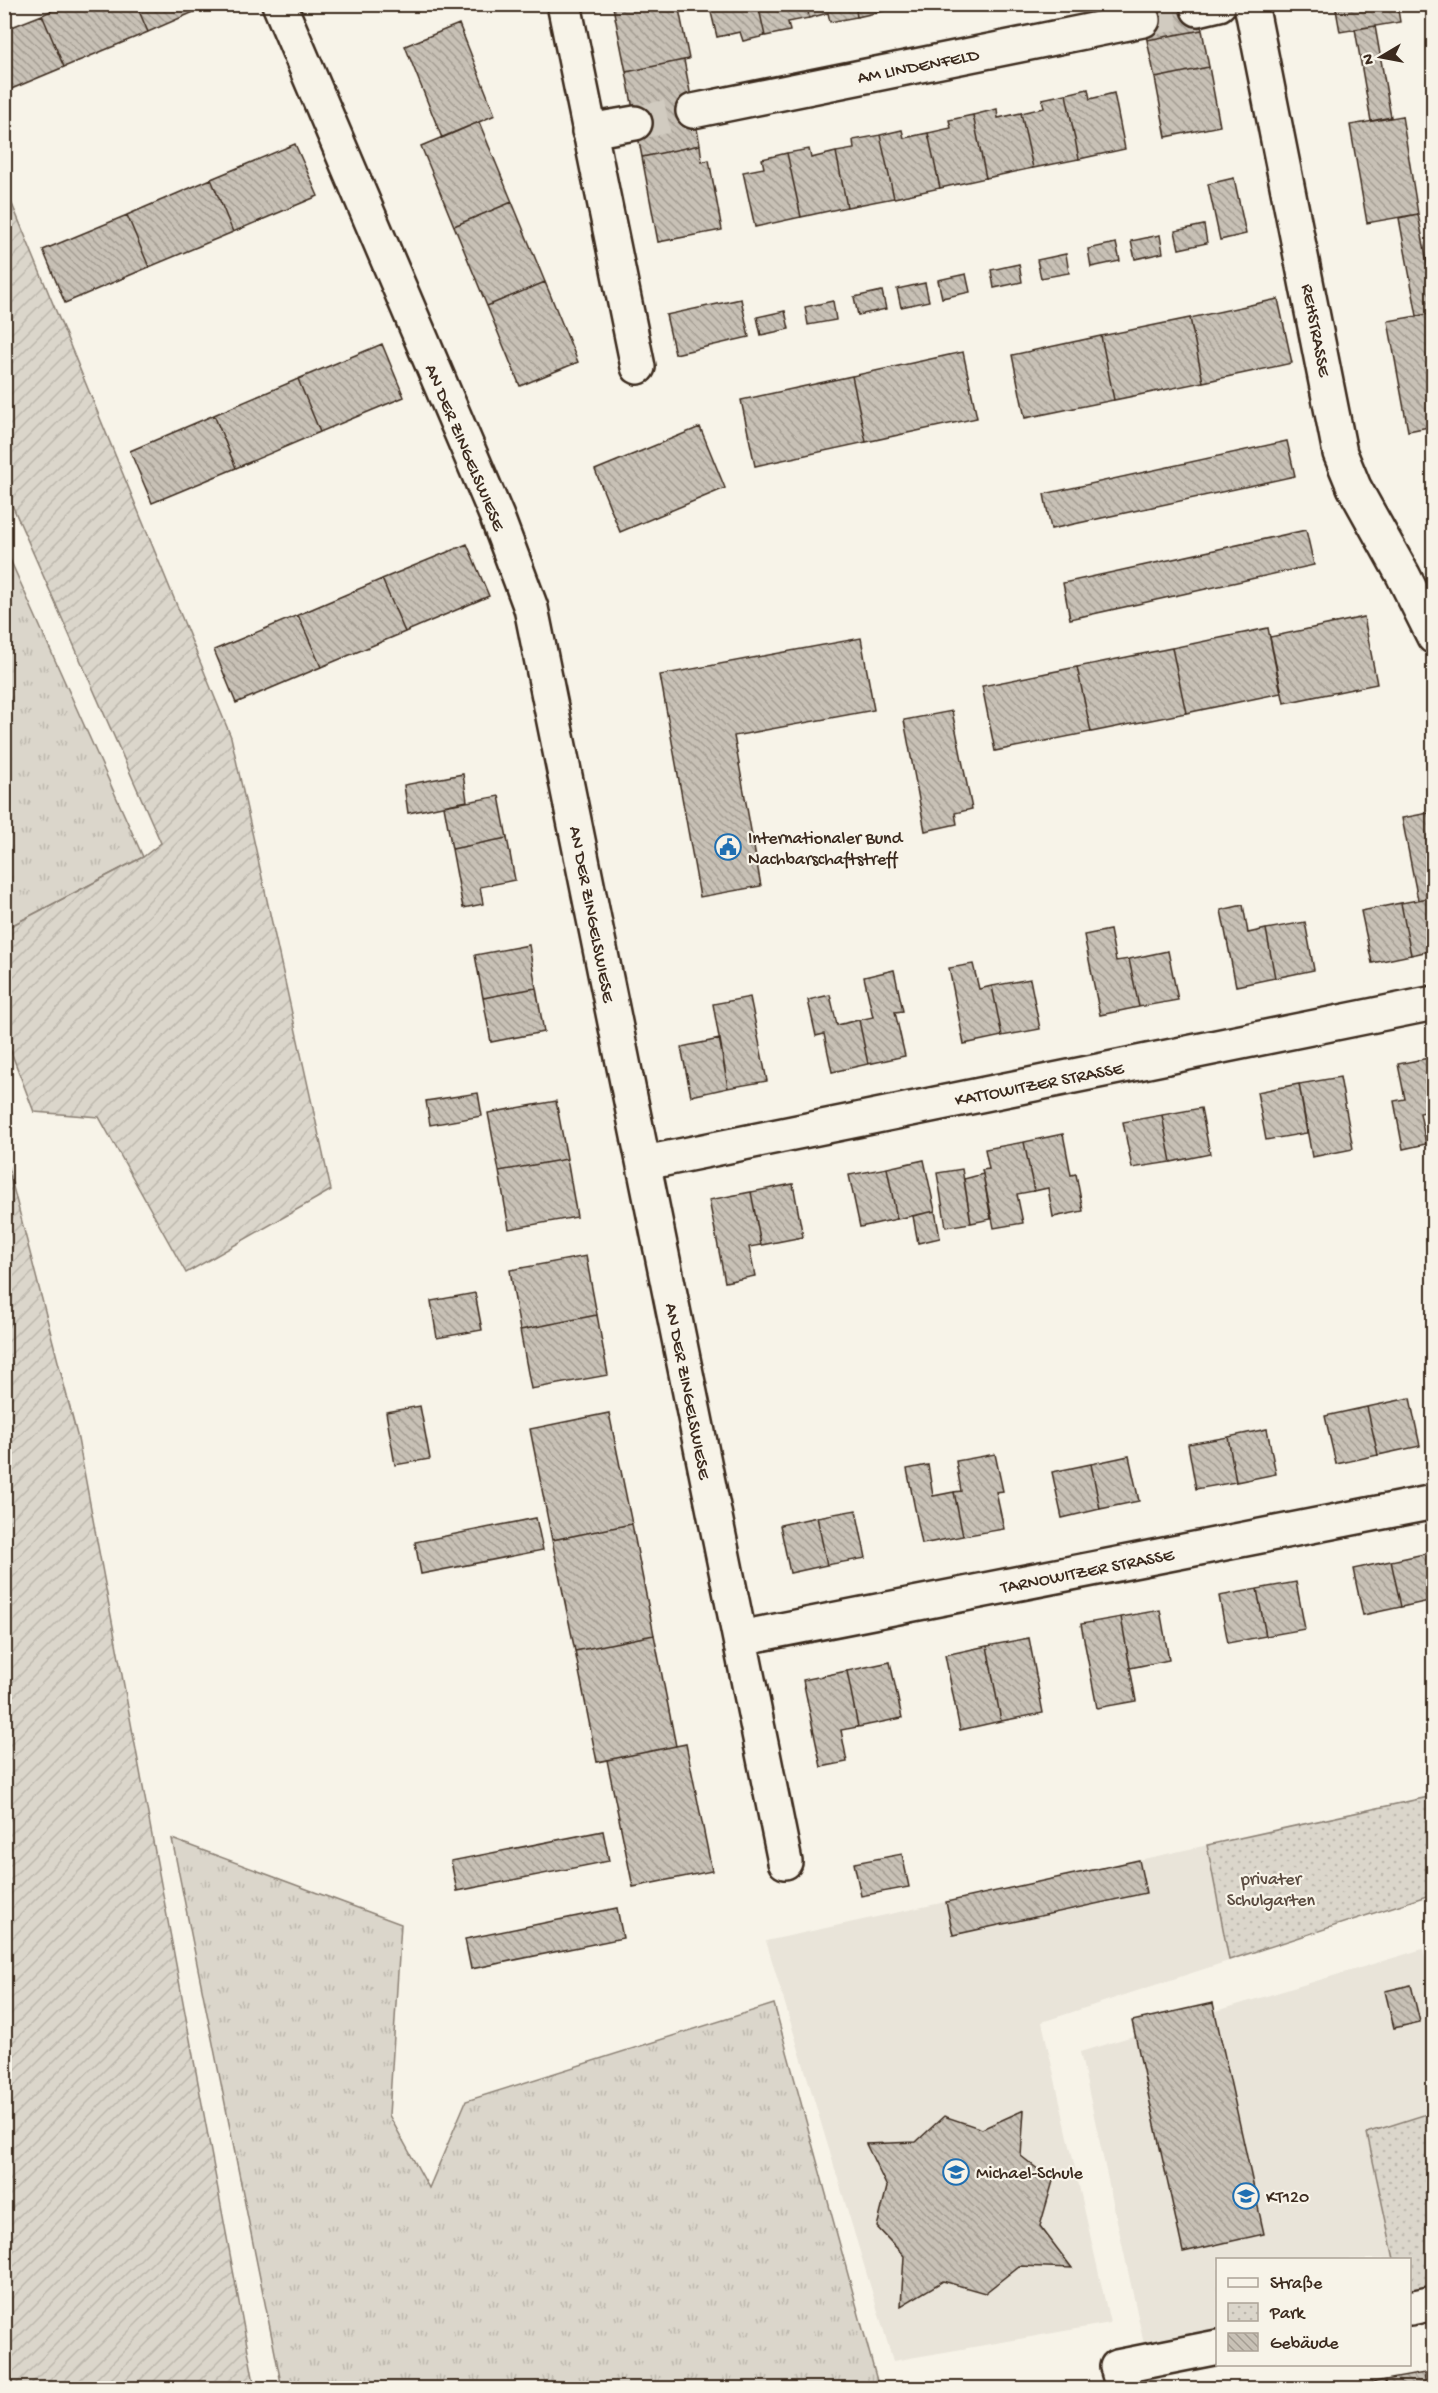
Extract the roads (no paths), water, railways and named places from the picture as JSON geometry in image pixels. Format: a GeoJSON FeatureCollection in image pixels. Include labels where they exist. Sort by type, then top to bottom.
{"type":"FeatureCollection","features":[{"type":"Feature","properties":{"kind":"street","name":"AN DER ZINGELSWIESE"},"geometry":{"type":"LineString","coordinates":[[279,4],[496,517],[531,608],[785,1862]]}},
{"type":"Feature","properties":{"kind":"street"},"geometry":{"type":"LineString","coordinates":[[564,4],[638,367]]}},
{"type":"Feature","properties":{"kind":"street","name":"REHSTRASSE"},"geometry":{"type":"LineString","coordinates":[[1251,4],[1340,453],[1354,487],[1403,575],[1434,638]]}},
{"type":"Feature","properties":{"kind":"street","name":"AM LINDENFELD"},"geometry":{"type":"LineString","coordinates":[[693,111],[1143,20]]}},
{"type":"Feature","properties":{"kind":"street"},"geometry":{"type":"LineString","coordinates":[[589,131],[635,123]]}},
{"type":"Feature","properties":{"kind":"street","name":"KATTOWITZER STRASSE"},"geometry":{"type":"LineString","coordinates":[[645,1163],[1434,1003]]}},
{"type":"Feature","properties":{"kind":"street","name":"TARNOWITZER STRASSE"},"geometry":{"type":"LineString","coordinates":[[740,1638],[1434,1503]]}},
{"type":"Feature","properties":{"kind":"street"},"geometry":{"type":"LineString","coordinates":[[1411,2308],[1434,2303]]}},
{"type":"Feature","properties":{"kind":"street"},"geometry":{"type":"LineString","coordinates":[[1120,2378],[1216,2348]]}},
{"type":"Feature","properties":{"kind":"tunnel"},"geometry":{"type":"LineString","coordinates":[[1143,20],[1198,9]]}},
{"type":"Feature","properties":{"kind":"tunnel"},"geometry":{"type":"LineString","coordinates":[[635,123],[693,111]]}},
{"type":"Feature","properties":{"kind":"place","name":"Internationaler Bund Nachbarschaftstreff"},"geometry":{"type":"Point","coordinates":[728,847]}},
{"type":"Feature","properties":{"kind":"place","name":"Michael-Schule"},"geometry":{"type":"Point","coordinates":[956,2172]}},
{"type":"Feature","properties":{"kind":"place","name":"KT120"},"geometry":{"type":"Point","coordinates":[1246,2196]}},
{"type":"Feature","properties":{"kind":"park label","name":"privater Schulgarten"},"geometry":{"type":"Point","coordinates":[1271,1888]}}]}
